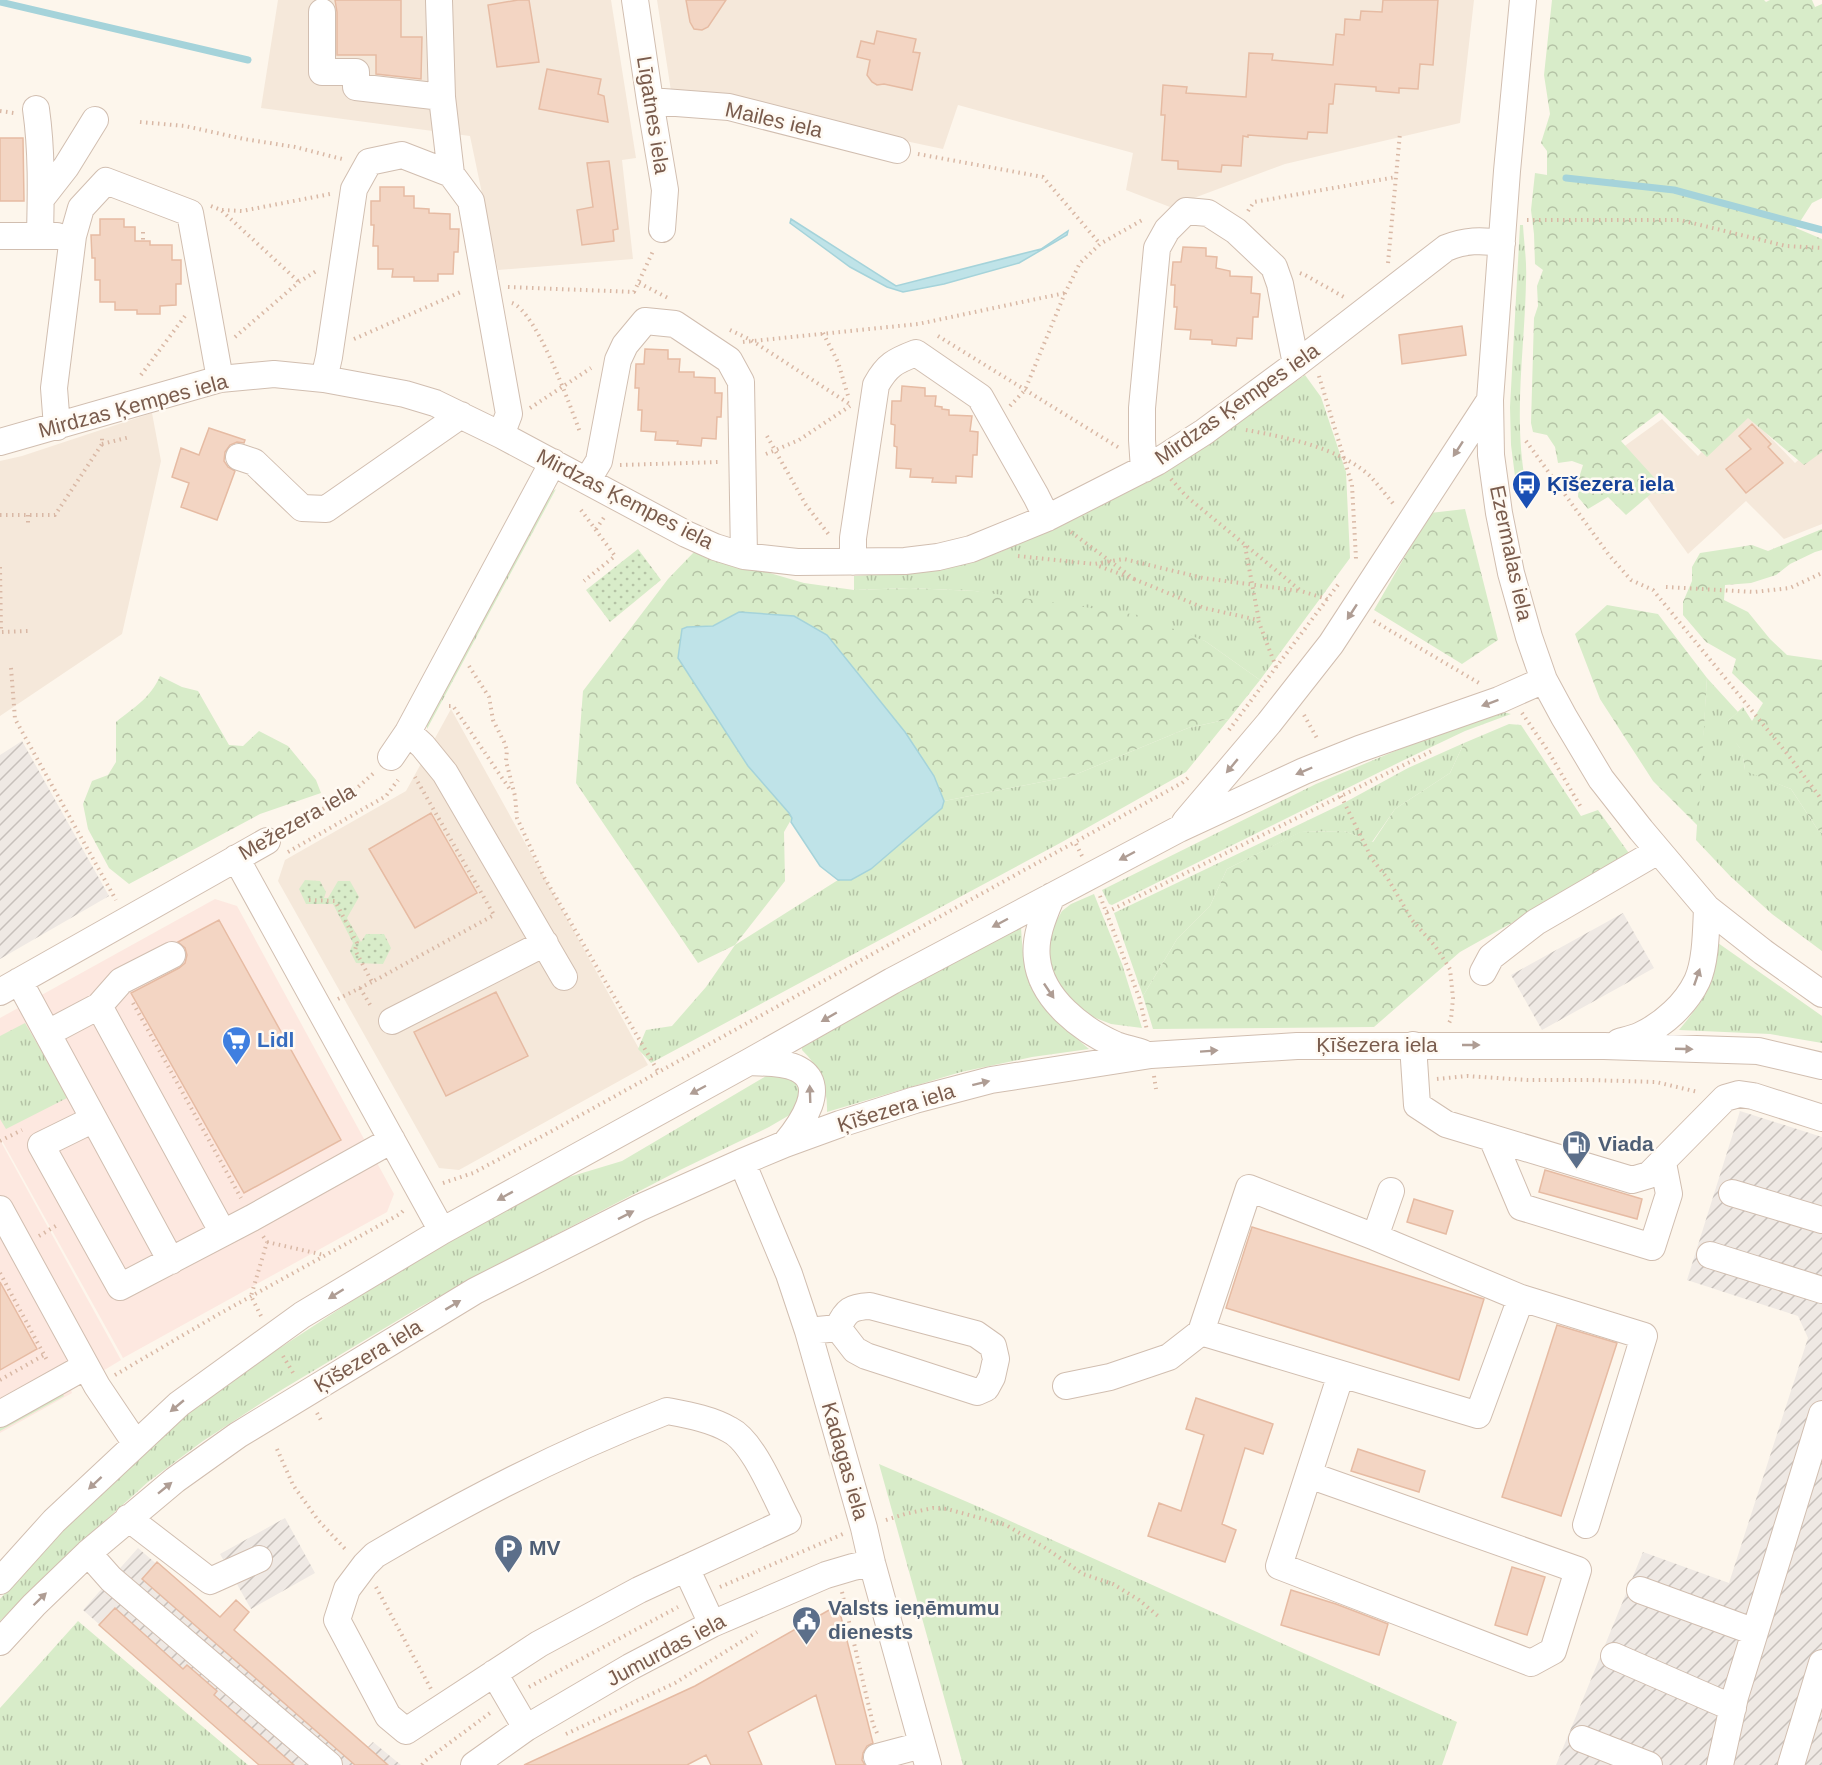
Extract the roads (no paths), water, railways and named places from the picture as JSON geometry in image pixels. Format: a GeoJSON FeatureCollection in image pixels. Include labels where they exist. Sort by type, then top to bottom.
{"type":"FeatureCollection","features":[{"type":"Feature","properties":{"kind":"street","name":"Līgatnes iela"},"geometry":{"type":"LineString","coordinates":[[635,0],[665,190],[662,230]]}},
{"type":"Feature","properties":{"kind":"street","name":"Ezermalas iela"},"geometry":{"type":"LineString","coordinates":[[1523,0],[1506,171],[1490,400],[1491,455],[1499,513],[1511,573],[1544,680],[1601,779],[1707,908],[1822,994]]}},
{"type":"Feature","properties":{"kind":"street"},"geometry":{"type":"LineString","coordinates":[[439,1],[442,97],[451,174],[471,201],[487,286],[505,425]]}},
{"type":"Feature","properties":{"kind":"street"},"geometry":{"type":"LineString","coordinates":[[322,12],[322,72],[356,72],[356,87],[442,97]]}},
{"type":"Feature","properties":{"kind":"street","name":"Mailes iela"},"geometry":{"type":"LineString","coordinates":[[650,101],[729,107],[897,150]]}},
{"type":"Feature","properties":{"kind":"street"},"geometry":{"type":"LineString","coordinates":[[36,109],[39,130],[40,236]]}},
{"type":"Feature","properties":{"kind":"street"},"geometry":{"type":"LineString","coordinates":[[41,199],[66,167],[94,120]]}},
{"type":"Feature","properties":{"kind":"street"},"geometry":{"type":"LineString","coordinates":[[324,379],[354,189],[367,165],[369,162],[402,155],[451,174]]}},
{"type":"Feature","properties":{"kind":"street"},"geometry":{"type":"LineString","coordinates":[[57,427],[54,388],[73,236],[81,208],[106,181],[190,213],[220,379]]}},
{"type":"Feature","properties":{"kind":"street"},"geometry":{"type":"LineString","coordinates":[[1142,461],[1142,408],[1157,248],[1167,230],[1186,211],[1208,213],[1236,231],[1274,267],[1280,284],[1296,364]]}},
{"type":"Feature","properties":{"kind":"street"},"geometry":{"type":"LineString","coordinates":[[0,236],[73,236]]}},
{"type":"Feature","properties":{"kind":"street","name":"Mirdzas Ķempes iela"},"geometry":{"type":"LineString","coordinates":[[0,442],[220,379],[274,374],[324,379],[405,394],[435,403],[461,415],[505,425],[553,462],[593,471],[686,534],[715,547],[744,556],[797,562],[905,561],[949,555],[971,549],[1047,518],[1142,461],[1216,424],[1446,248],[1481,240],[1502,243]]}},
{"type":"Feature","properties":{"kind":"street"},"geometry":{"type":"LineString","coordinates":[[593,471],[618,360],[625,345],[645,321],[675,324],[729,360],[741,382],[744,556]]}},
{"type":"Feature","properties":{"kind":"street"},"geometry":{"type":"LineString","coordinates":[[853,562],[853,538],[876,385],[884,371],[899,359],[916,353],[980,397],[1047,518]]}},
{"type":"Feature","properties":{"kind":"street"},"geometry":{"type":"LineString","coordinates":[[1179,829],[1331,644],[1490,400]]}},
{"type":"Feature","properties":{"kind":"street"},"geometry":{"type":"LineString","coordinates":[[239,457],[254,462],[302,508],[326,509],[461,415]]}},
{"type":"Feature","properties":{"kind":"street"},"geometry":{"type":"LineString","coordinates":[[400,770],[408,732],[553,462]]}},
{"type":"Feature","properties":{"kind":"street"},"geometry":{"type":"LineString","coordinates":[[0,1581],[54,1521],[178,1404],[311,1309],[442,1231],[892,981],[1179,829],[1329,761],[1506,709],[1544,680]]}},
{"type":"Feature","properties":{"kind":"street"},"geometry":{"type":"LineString","coordinates":[[408,732],[445,773],[564,977]]}},
{"type":"Feature","properties":{"kind":"street","name":"Mežezera iela"},"geometry":{"type":"LineString","coordinates":[[10,986],[267,841]]}},
{"type":"Feature","properties":{"kind":"street"},"geometry":{"type":"LineString","coordinates":[[1483,972],[1491,957],[1536,922],[1658,851]]}},
{"type":"Feature","properties":{"kind":"street"},"geometry":{"type":"LineString","coordinates":[[236,858],[442,1231]]}},
{"type":"Feature","properties":{"kind":"street","name":"Ķīšezera iela"},"geometry":{"type":"LineString","coordinates":[[1052,896],[1041,920],[1036,959],[1043,982],[1058,1004],[1084,1027],[1117,1045],[1151,1055]]}},
{"type":"Feature","properties":{"kind":"street","name":"Ķīšezera iela"},"geometry":{"type":"LineString","coordinates":[[1604,1046],[1641,1035],[1666,1020],[1684,1001],[1698,980],[1706,943],[1707,908]]}},
{"type":"Feature","properties":{"kind":"street"},"geometry":{"type":"LineString","coordinates":[[392,1021],[545,943]]}},
{"type":"Feature","properties":{"kind":"street"},"geometry":{"type":"LineString","coordinates":[[48,1033],[99,1005],[121,981],[172,955]]}},
{"type":"Feature","properties":{"kind":"street"},"geometry":{"type":"LineString","coordinates":[[10,986],[48,1033],[171,1261]]}},
{"type":"Feature","properties":{"kind":"street"},"geometry":{"type":"LineString","coordinates":[[99,1005],[223,1233]]}},
{"type":"Feature","properties":{"kind":"street"},"geometry":{"type":"LineString","coordinates":[[1413,1045],[1417,1106],[1446,1124],[1632,1180],[1649,1175],[1663,1163],[1725,1098],[1739,1094],[1753,1096],[1822,1118]]}},
{"type":"Feature","properties":{"kind":"street","name":"Ķīšezera iela"},"geometry":{"type":"LineString","coordinates":[[0,1642],[34,1605],[88,1553],[175,1480],[238,1435],[475,1291],[639,1208],[742,1162],[785,1144],[904,1103],[991,1080],[1151,1055],[1297,1046],[1604,1046],[1758,1051],[1822,1066]]}},
{"type":"Feature","properties":{"kind":"street","name":"Ķīšezera iela"},"geometry":{"type":"LineString","coordinates":[[749,1062],[782,1064],[797,1068],[807,1076],[812,1090],[811,1103],[800,1126],[785,1144]]}},
{"type":"Feature","properties":{"kind":"street"},"geometry":{"type":"LineString","coordinates":[[94,1119],[41,1145],[120,1287],[252,1218],[392,1140]]}},
{"type":"Feature","properties":{"kind":"street"},"geometry":{"type":"LineString","coordinates":[[1492,1138],[1521,1207],[1652,1247],[1669,1194],[1663,1163]]}},
{"type":"Feature","properties":{"kind":"street","name":"Kadagas iela"},"geometry":{"type":"LineString","coordinates":[[742,1162],[789,1274],[808,1331],[864,1528],[907,1755]]}},
{"type":"Feature","properties":{"kind":"street"},"geometry":{"type":"LineString","coordinates":[[1065,1386],[1110,1377],[1169,1357],[1201,1332],[1249,1188],[1375,1237],[1521,1298],[1644,1336],[1586,1525]]}},
{"type":"Feature","properties":{"kind":"street"},"geometry":{"type":"LineString","coordinates":[[1375,1237],[1391,1191]]}},
{"type":"Feature","properties":{"kind":"street"},"geometry":{"type":"LineString","coordinates":[[1731,1193],[1822,1220]]}},
{"type":"Feature","properties":{"kind":"street"},"geometry":{"type":"LineString","coordinates":[[0,1209],[92,1376],[136,1444]]}},
{"type":"Feature","properties":{"kind":"street"},"geometry":{"type":"LineString","coordinates":[[1710,1255],[1822,1290]]}},
{"type":"Feature","properties":{"kind":"street"},"geometry":{"type":"LineString","coordinates":[[1201,1332],[1478,1415],[1521,1298]]}},
{"type":"Feature","properties":{"kind":"street"},"geometry":{"type":"LineString","coordinates":[[870,1306],[976,1334],[993,1347],[996,1359],[993,1377],[986,1388],[976,1392],[866,1356],[855,1350],[838,1328],[844,1316],[855,1307],[870,1306]]}},
{"type":"Feature","properties":{"kind":"street"},"geometry":{"type":"LineString","coordinates":[[808,1331],[838,1328]]}},
{"type":"Feature","properties":{"kind":"street"},"geometry":{"type":"LineString","coordinates":[[1309,1475],[1578,1570],[1553,1651],[1532,1663],[1279,1566],[1341,1374]]}},
{"type":"Feature","properties":{"kind":"street"},"geometry":{"type":"LineString","coordinates":[[0,1414],[59,1381],[92,1376]]}},
{"type":"Feature","properties":{"kind":"street"},"geometry":{"type":"LineString","coordinates":[[667,1411],[697,1417],[732,1430],[753,1451],[788,1521],[639,1590],[539,1644],[494,1673],[406,1731],[388,1716],[337,1620],[347,1589],[364,1565],[375,1555],[417,1530],[565,1455],[667,1411]]}},
{"type":"Feature","properties":{"kind":"street"},"geometry":{"type":"LineString","coordinates":[[1720,1765],[1732,1708],[1822,1414]]}},
{"type":"Feature","properties":{"kind":"street"},"geometry":{"type":"LineString","coordinates":[[128,1518],[210,1581],[259,1559]]}},
{"type":"Feature","properties":{"kind":"street"},"geometry":{"type":"LineString","coordinates":[[0,1557],[54,1521]]}},
{"type":"Feature","properties":{"kind":"street"},"geometry":{"type":"LineString","coordinates":[[88,1553],[111,1579],[329,1765]]}},
{"type":"Feature","properties":{"kind":"street","name":"Jumurdas iela"},"geometry":{"type":"LineString","coordinates":[[474,1765],[526,1728],[630,1667],[712,1624],[826,1575],[872,1563]]}},
{"type":"Feature","properties":{"kind":"street"},"geometry":{"type":"LineString","coordinates":[[687,1568],[712,1624]]}},
{"type":"Feature","properties":{"kind":"street"},"geometry":{"type":"LineString","coordinates":[[1640,1590],[1755,1632]]}},
{"type":"Feature","properties":{"kind":"street"},"geometry":{"type":"LineString","coordinates":[[1614,1656],[1732,1708]]}},
{"type":"Feature","properties":{"kind":"street"},"geometry":{"type":"LineString","coordinates":[[1791,1765],[1822,1663]]}},
{"type":"Feature","properties":{"kind":"street"},"geometry":{"type":"LineString","coordinates":[[494,1673],[526,1728]]}},
{"type":"Feature","properties":{"kind":"street"},"geometry":{"type":"LineString","coordinates":[[1582,1739],[1649,1765]]}},
{"type":"Feature","properties":{"kind":"water"},"geometry":{"type":"Polygon","coordinates":[[[791,219],[896,286],[1041,249],[1068,231],[1067,235],[1019,263],[944,284],[903,292],[887,287],[850,267],[790,223],[791,219]]]}},
{"type":"Feature","properties":{"kind":"water"},"geometry":{"type":"Polygon","coordinates":[[[739,612],[794,616],[827,635],[905,732],[934,776],[944,801],[942,808],[871,869],[851,880],[838,880],[820,866],[791,822],[792,818],[789,813],[748,766],[678,658],[682,629],[713,626],[739,612]]]}},
{"type":"Feature","properties":{"kind":"waterway"},"geometry":{"type":"LineString","coordinates":[[0,2],[248,60]]}},
{"type":"Feature","properties":{"kind":"waterway"},"geometry":{"type":"LineString","coordinates":[[1566,178],[1674,190],[1822,230]]}},
{"type":"Feature","properties":{"kind":"place","name":"Ķīšezera iela"},"geometry":{"type":"Point","coordinates":[1526,510]}},
{"type":"Feature","properties":{"kind":"place","name":"Lidl"},"geometry":{"type":"Point","coordinates":[236,1066]}},
{"type":"Feature","properties":{"kind":"place","name":"Viada"},"geometry":{"type":"Point","coordinates":[1577,1170]}},
{"type":"Feature","properties":{"kind":"place","name":"MV"},"geometry":{"type":"Point","coordinates":[508,1574]}},
{"type":"Feature","properties":{"kind":"place","name":"Valsts ieņēmumu dienests"},"geometry":{"type":"Point","coordinates":[807,1646]}}]}
